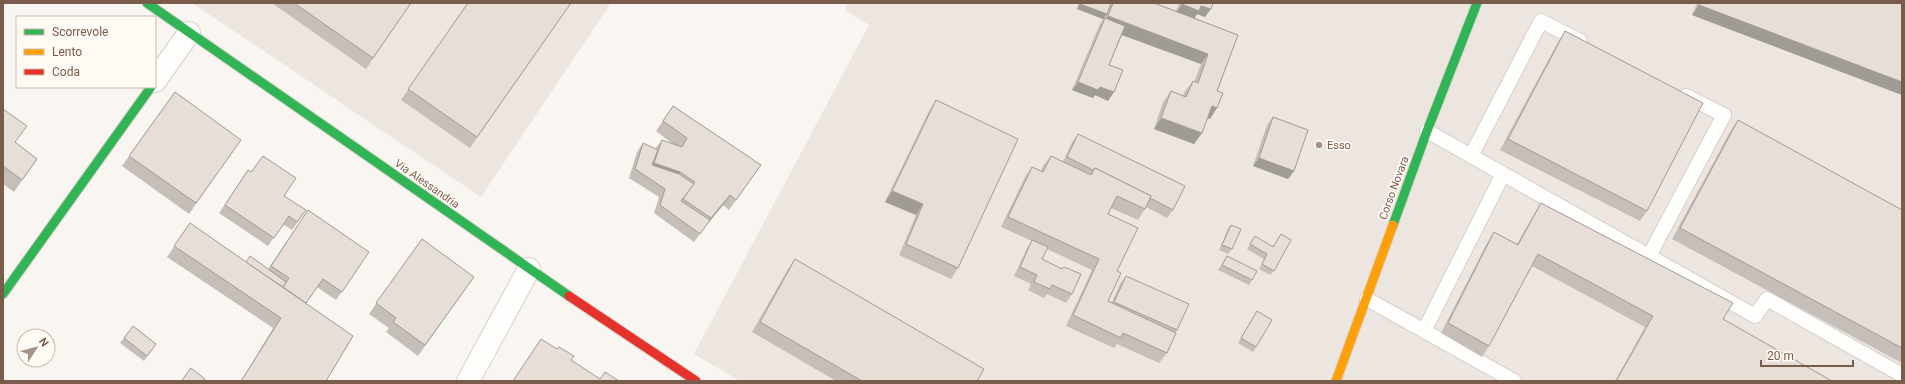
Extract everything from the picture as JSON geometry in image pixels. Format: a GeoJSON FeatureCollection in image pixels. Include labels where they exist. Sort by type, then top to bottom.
{"type":"FeatureCollection","features":[{"type":"Feature","properties":{"kind":"street","name":"Via Alessandria"},"geometry":{"type":"LineString","coordinates":[[147,3],[529,270],[696,381]]}},
{"type":"Feature","properties":{"kind":"street","name":"Corso Novara"},"geometry":{"type":"LineString","coordinates":[[1336,381],[1427,131],[1477,3]]}},
{"type":"Feature","properties":{"kind":"street"},"geometry":{"type":"LineString","coordinates":[[156,80],[189,33]]}},
{"type":"Feature","properties":{"kind":"street"},"geometry":{"type":"LineString","coordinates":[[3,294],[150,88]]}},
{"type":"Feature","properties":{"kind":"street"},"geometry":{"type":"LineString","coordinates":[[468,381],[529,270]]}},
{"type":"Feature","properties":{"kind":"lane"},"geometry":{"type":"LineString","coordinates":[[1471,156],[1541,21],[1590,47]]}},
{"type":"Feature","properties":{"kind":"lane"},"geometry":{"type":"LineString","coordinates":[[1649,256],[1724,115],[1675,90]]}},
{"type":"Feature","properties":{"kind":"lane"},"geometry":{"type":"LineString","coordinates":[[1427,131],[1755,316],[1767,299],[1902,375]]}},
{"type":"Feature","properties":{"kind":"lane"},"geometry":{"type":"LineString","coordinates":[[1424,331],[1503,174]]}},
{"type":"Feature","properties":{"kind":"lane"},"geometry":{"type":"LineString","coordinates":[[1367,299],[1514,381]]}},
{"type":"Feature","properties":{"kind":"shaded area"},"geometry":{"type":"Polygon","coordinates":[[[192,3],[611,3],[481,197],[192,3]]]}},
{"type":"Feature","properties":{"kind":"shaded area"},"geometry":{"type":"Polygon","coordinates":[[[848,3],[1902,3],[1902,381],[740,381],[694,354],[869,25],[845,10],[848,3]]]}},
{"type":"Feature","properties":{"kind":"building"},"geometry":{"type":"Polygon","coordinates":[[[294,3],[411,3],[373,58],[294,3]]]}},
{"type":"Feature","properties":{"kind":"building"},"geometry":{"type":"Polygon","coordinates":[[[468,3],[571,3],[477,137],[408,89],[468,3]]]}},
{"type":"Feature","properties":{"kind":"building"},"geometry":{"type":"Polygon","coordinates":[[[1080,3],[1111,3],[1107,14],[1080,3]]]}},
{"type":"Feature","properties":{"kind":"building"},"geometry":{"type":"Polygon","coordinates":[[[1113,3],[1154,3],[1238,35],[1217,91],[1223,93],[1217,108],[1212,106],[1202,133],[1161,118],[1171,91],[1186,97],[1193,81],[1198,83],[1208,54],[1108,16],[1113,3]]]}},
{"type":"Feature","properties":{"kind":"building"},"geometry":{"type":"Polygon","coordinates":[[[1182,3],[1213,3],[1211,9],[1201,6],[1199,11],[1182,3]]]}},
{"type":"Feature","properties":{"kind":"building"},"geometry":{"type":"Polygon","coordinates":[[[1700,3],[1902,3],[1902,82],[1699,5],[1700,3]]]}},
{"type":"Feature","properties":{"kind":"building"},"geometry":{"type":"Polygon","coordinates":[[[1105,18],[1125,26],[1109,65],[1123,70],[1114,92],[1100,87],[1098,90],[1078,82],[1105,18]]]}},
{"type":"Feature","properties":{"kind":"building"},"geometry":{"type":"Polygon","coordinates":[[[1565,31],[1703,103],[1647,211],[1508,139],[1565,31]]]}},
{"type":"Feature","properties":{"kind":"building"},"geometry":{"type":"Polygon","coordinates":[[[175,92],[241,140],[196,203],[129,156],[175,92]]]}},
{"type":"Feature","properties":{"kind":"building"},"geometry":{"type":"Polygon","coordinates":[[[936,100],[1018,139],[958,268],[906,244],[923,204],[892,191],[936,100]]]}},
{"type":"Feature","properties":{"kind":"building"},"geometry":{"type":"Polygon","coordinates":[[[673,106],[761,165],[736,200],[730,195],[711,218],[683,199],[695,182],[680,172],[654,163],[662,140],[682,147],[687,138],[663,121],[673,106]]]}},
{"type":"Feature","properties":{"kind":"building"},"geometry":{"type":"Polygon","coordinates":[[[3,109],[27,126],[15,142],[37,159],[22,180],[3,166],[3,109]]]}},
{"type":"Feature","properties":{"kind":"building"},"geometry":{"type":"Polygon","coordinates":[[[1273,117],[1308,130],[1294,171],[1259,158],[1273,117]]]}},
{"type":"Feature","properties":{"kind":"building"},"geometry":{"type":"Polygon","coordinates":[[[1738,120],[1902,210],[1902,348],[1680,228],[1738,120]]]}},
{"type":"Feature","properties":{"kind":"building"},"geometry":{"type":"Polygon","coordinates":[[[1078,134],[1185,186],[1173,210],[1150,198],[1151,196],[1095,168],[1093,170],[1067,157],[1078,134]]]}},
{"type":"Feature","properties":{"kind":"building"},"geometry":{"type":"Polygon","coordinates":[[[643,143],[658,150],[652,165],[679,174],[694,184],[681,201],[710,220],[700,234],[660,205],[665,189],[635,169],[643,143]]]}},
{"type":"Feature","properties":{"kind":"building"},"geometry":{"type":"Polygon","coordinates":[[[263,156],[296,178],[284,196],[306,210],[297,222],[289,216],[274,238],[225,205],[248,170],[251,172],[263,156]]]}},
{"type":"Feature","properties":{"kind":"building"},"geometry":{"type":"Polygon","coordinates":[[[1051,156],[1091,175],[1095,168],[1151,196],[1145,209],[1117,196],[1108,214],[1138,228],[1117,271],[1121,273],[1108,301],[1176,333],[1167,353],[1123,333],[1121,338],[1073,315],[1099,259],[1008,217],[1032,167],[1043,172],[1051,156]]]}},
{"type":"Feature","properties":{"kind":"building"},"geometry":{"type":"Polygon","coordinates":[[[1541,203],[1733,303],[1723,319],[1832,381],[1616,381],[1653,316],[1538,254],[1489,346],[1448,323],[1494,232],[1518,245],[1541,203]]]}},
{"type":"Feature","properties":{"kind":"building"},"geometry":{"type":"Polygon","coordinates":[[[308,210],[369,252],[342,292],[323,279],[306,303],[283,287],[289,278],[271,266],[308,210]]]}},
{"type":"Feature","properties":{"kind":"building"},"geometry":{"type":"Polygon","coordinates":[[[190,223],[353,336],[326,381],[241,381],[281,318],[174,246],[190,223]]]}},
{"type":"Feature","properties":{"kind":"building"},"geometry":{"type":"Polygon","coordinates":[[[1231,225],[1241,229],[1232,249],[1222,245],[1231,225]]]}},
{"type":"Feature","properties":{"kind":"building"},"geometry":{"type":"Polygon","coordinates":[[[1281,234],[1291,240],[1274,271],[1262,264],[1267,254],[1250,244],[1255,236],[1273,247],[1281,234]]]}},
{"type":"Feature","properties":{"kind":"building"},"geometry":{"type":"Polygon","coordinates":[[[422,239],[474,277],[425,345],[393,322],[396,318],[376,303],[422,239]]]}},
{"type":"Feature","properties":{"kind":"building"},"geometry":{"type":"Polygon","coordinates":[[[1032,240],[1048,247],[1042,259],[1062,269],[1064,267],[1081,274],[1072,294],[1052,285],[1050,289],[1034,282],[1037,275],[1020,267],[1032,240]]]}},
{"type":"Feature","properties":{"kind":"building"},"geometry":{"type":"Polygon","coordinates":[[[250,256],[286,282],[283,287],[246,262],[250,256]]]}},
{"type":"Feature","properties":{"kind":"building"},"geometry":{"type":"Polygon","coordinates":[[[1227,256],[1257,271],[1252,280],[1222,265],[1227,256]]]}},
{"type":"Feature","properties":{"kind":"building"},"geometry":{"type":"Polygon","coordinates":[[[795,259],[984,369],[977,381],[862,381],[760,322],[795,259]]]}},
{"type":"Feature","properties":{"kind":"building"},"geometry":{"type":"Polygon","coordinates":[[[1126,276],[1189,304],[1177,330],[1114,302],[1126,276]]]}},
{"type":"Feature","properties":{"kind":"building"},"geometry":{"type":"Polygon","coordinates":[[[1257,311],[1272,320],[1256,347],[1241,338],[1257,311]]]}},
{"type":"Feature","properties":{"kind":"building"},"geometry":{"type":"Polygon","coordinates":[[[133,326],[156,344],[147,356],[124,338],[133,326]]]}},
{"type":"Feature","properties":{"kind":"building"},"geometry":{"type":"Polygon","coordinates":[[[541,339],[557,349],[559,347],[574,356],[571,360],[600,379],[605,372],[619,381],[513,381],[541,339]]]}},
{"type":"Feature","properties":{"kind":"building"},"geometry":{"type":"Polygon","coordinates":[[[191,368],[205,379],[204,381],[182,380],[191,368]]]}},
{"type":"Feature","properties":{"kind":"traffic: fast"},"geometry":{"type":"LineString","coordinates":[[147,3],[569,296]]}},
{"type":"Feature","properties":{"kind":"traffic: fast"},"geometry":{"type":"LineString","coordinates":[[1393,225],[1427,131],[1477,3]]}},
{"type":"Feature","properties":{"kind":"traffic: fast"},"geometry":{"type":"LineString","coordinates":[[3,294],[150,88]]}},
{"type":"Feature","properties":{"kind":"traffic: slow"},"geometry":{"type":"LineString","coordinates":[[1336,381],[1393,225]]}},
{"type":"Feature","properties":{"kind":"traffic: jam"},"geometry":{"type":"LineString","coordinates":[[569,296],[696,381]]}},
{"type":"Feature","properties":{"kind":"place","name":"Esso"},"geometry":{"type":"Point","coordinates":[1319,145]}}]}
